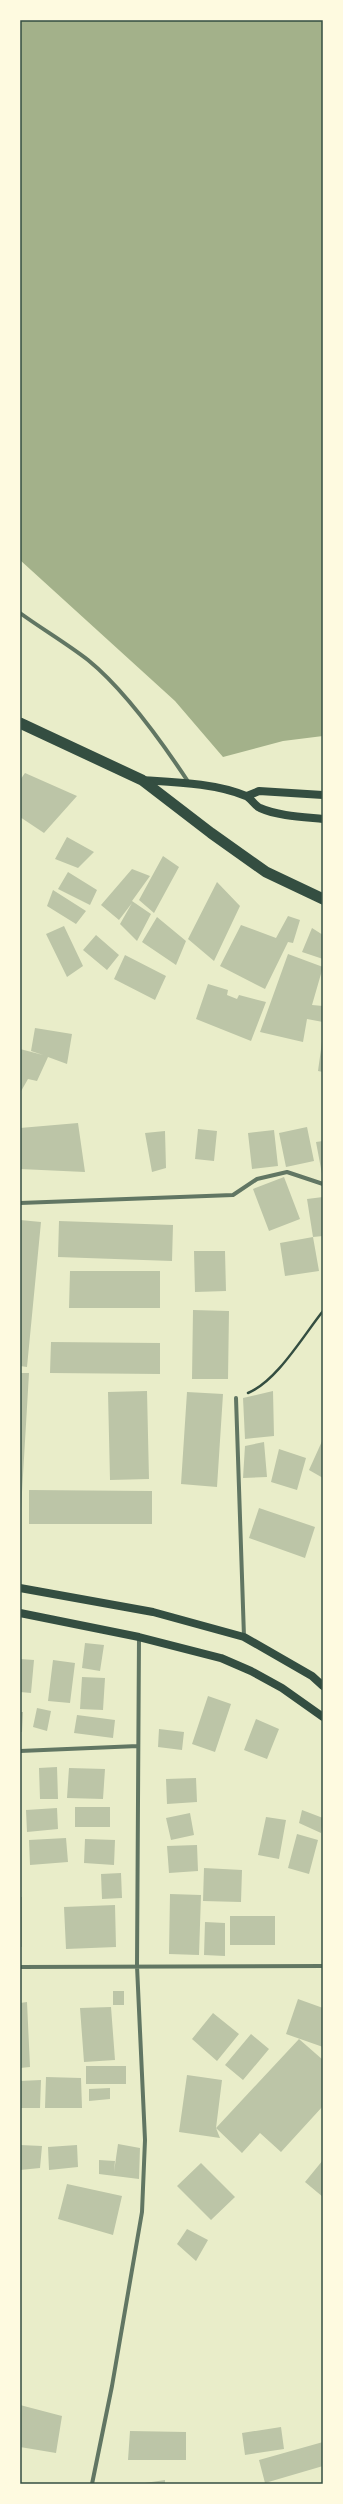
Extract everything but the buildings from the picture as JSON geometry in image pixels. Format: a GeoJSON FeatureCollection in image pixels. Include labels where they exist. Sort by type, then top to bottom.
{"type":"FeatureCollection","features":[{"type":"Feature","properties":{"kind":"highway"},"geometry":{"type":"LineString","coordinates":[[20,723],[142,780],[211,833],[266,872],[323,899]]}},
{"type":"Feature","properties":{"kind":"main road"},"geometry":{"type":"LineString","coordinates":[[142,780],[190,784],[247,796],[257,806],[270,812],[323,819]]}},
{"type":"Feature","properties":{"kind":"main road"},"geometry":{"type":"LineString","coordinates":[[247,796],[259,791],[323,795]]}},
{"type":"Feature","properties":{"kind":"main road"},"geometry":{"type":"LineString","coordinates":[[20,1588],[153,1612],[244,1637],[312,1676],[323,1686]]}},
{"type":"Feature","properties":{"kind":"main road"},"geometry":{"type":"LineString","coordinates":[[20,1613],[139,1637],[221,1658],[251,1671],[282,1688],[323,1717]]}},
{"type":"Feature","properties":{"kind":"street"},"geometry":{"type":"LineString","coordinates":[[20,613],[88,661],[110,682],[163,744],[190,784]]}},
{"type":"Feature","properties":{"kind":"street"},"geometry":{"type":"LineString","coordinates":[[20,1203],[233,1195],[257,1179],[287,1172],[323,1184]]}},
{"type":"Feature","properties":{"kind":"street"},"geometry":{"type":"LineString","coordinates":[[236,1398],[244,1637]]}},
{"type":"Feature","properties":{"kind":"street"},"geometry":{"type":"LineString","coordinates":[[92,2484],[112,2386],[142,2212],[145,2140],[137,1966],[139,1637]]}},
{"type":"Feature","properties":{"kind":"street"},"geometry":{"type":"LineString","coordinates":[[20,1750],[138,1746]]}},
{"type":"Feature","properties":{"kind":"street"},"geometry":{"type":"LineString","coordinates":[[20,1967],[323,1966]]}},
{"type":"Feature","properties":{"kind":"path"},"geometry":{"type":"LineString","coordinates":[[236,1398],[265,1382],[323,1311]]}},
{"type":"Feature","properties":{"kind":"shaded area"},"geometry":{"type":"Polygon","coordinates":[[[20,20],[323,20],[323,736],[283,741],[223,757],[175,701],[20,560],[20,20]]]}}]}
